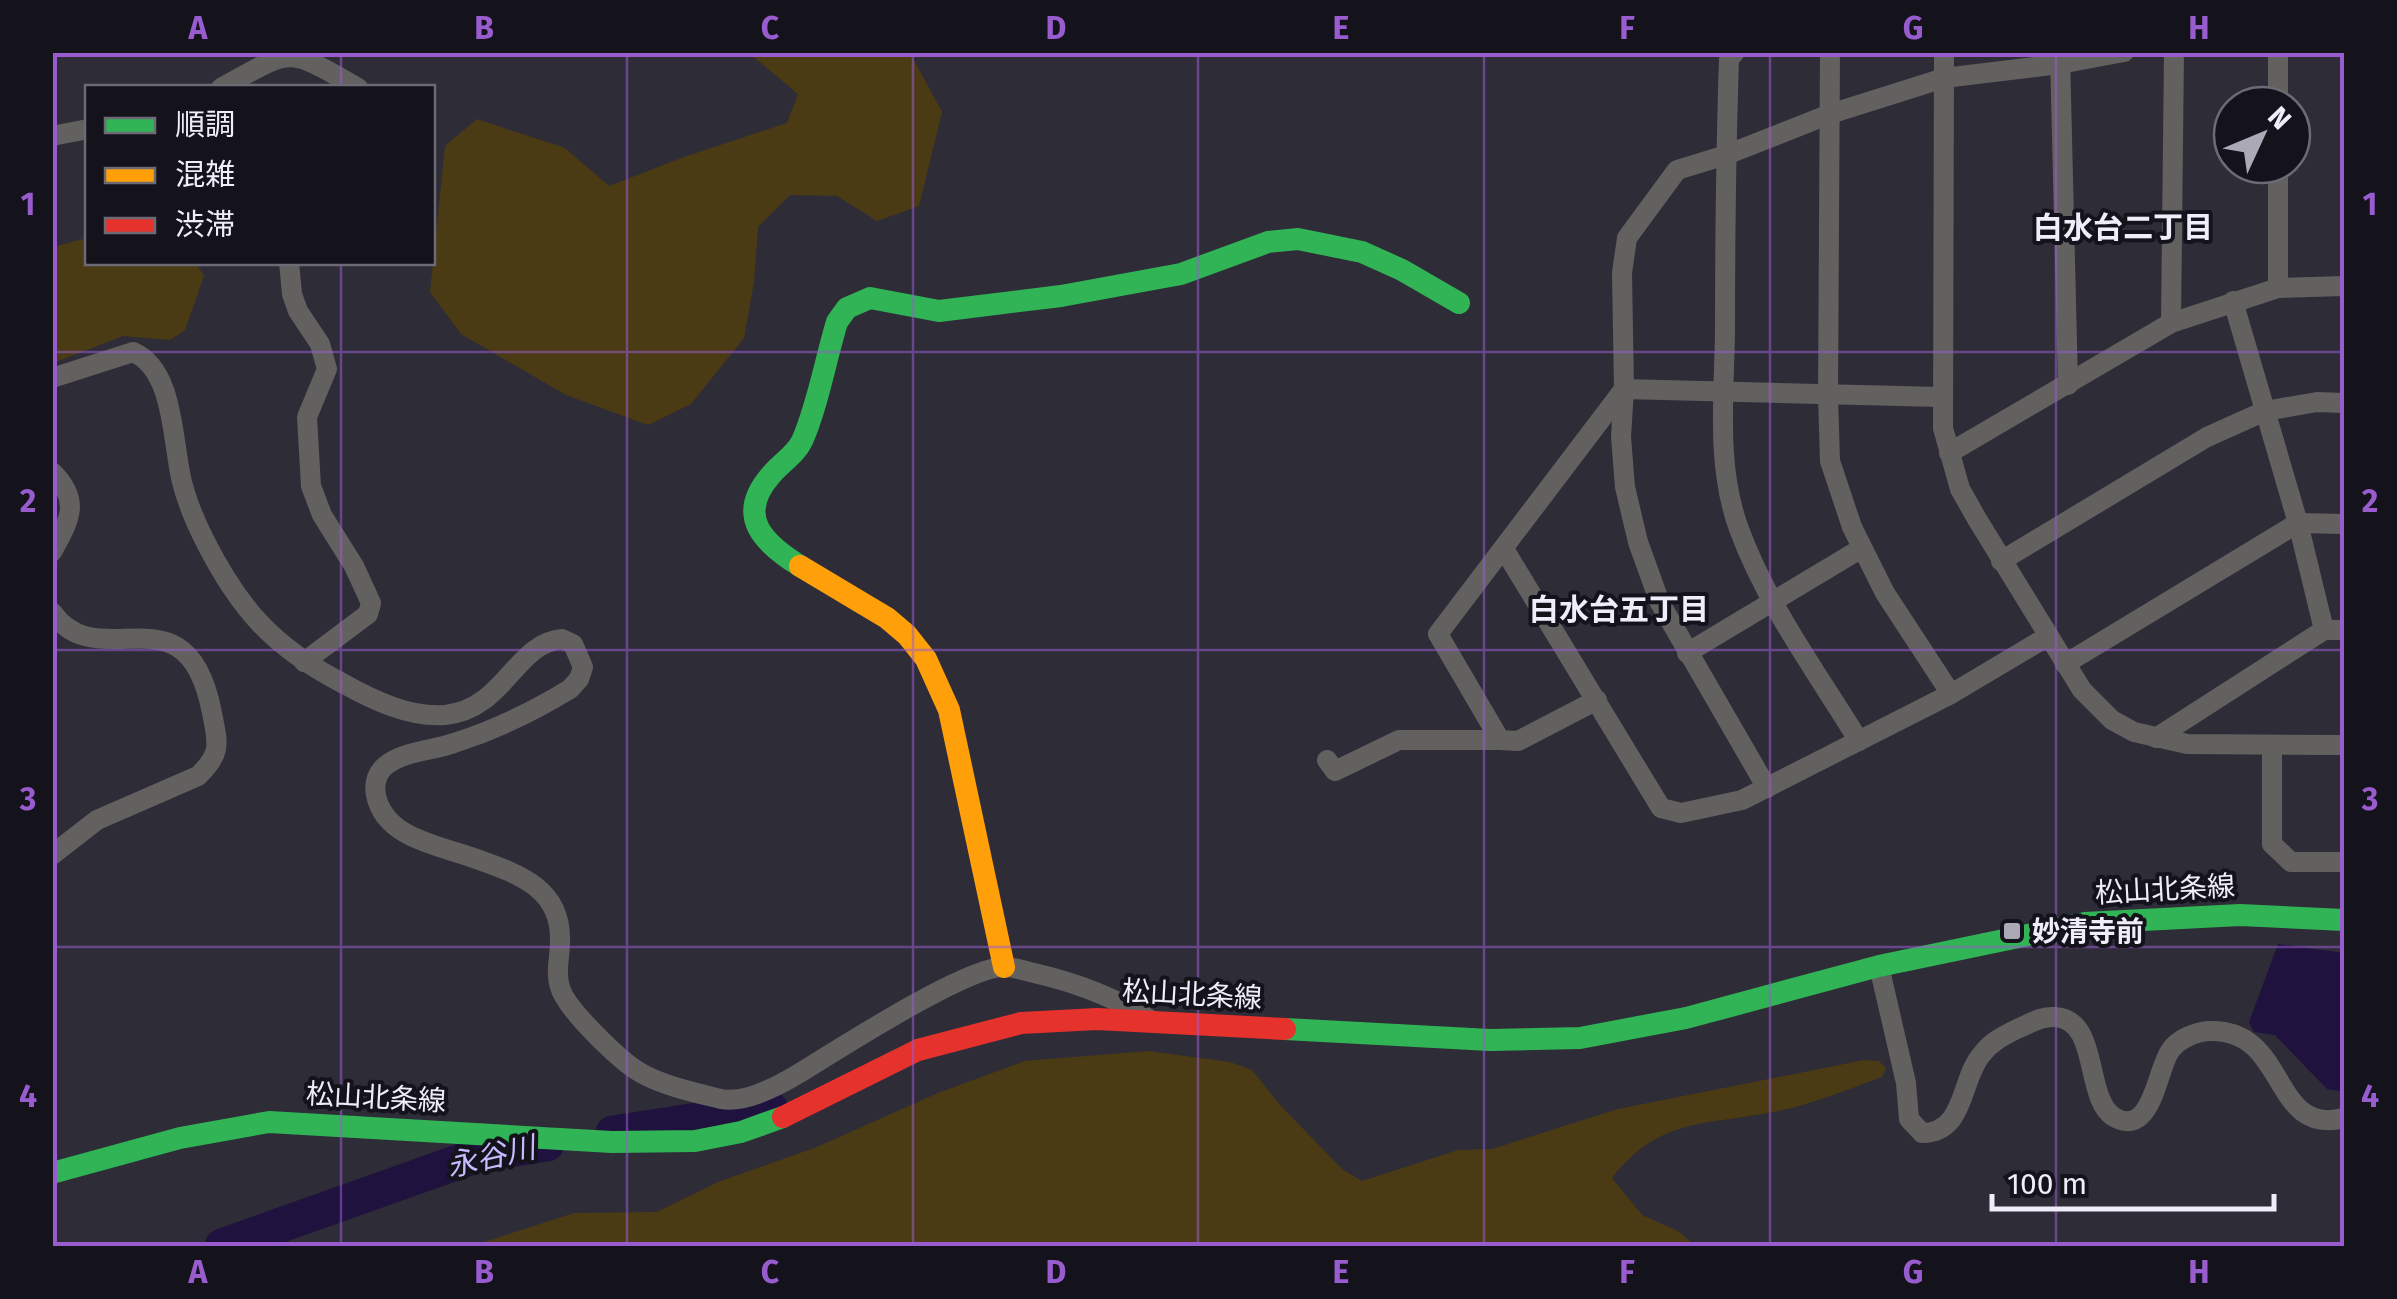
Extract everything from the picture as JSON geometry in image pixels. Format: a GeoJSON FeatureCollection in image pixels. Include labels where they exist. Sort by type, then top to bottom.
{"type":"FeatureCollection","features":[{"type":"Feature","properties":{"kind":"main road"},"geometry":{"type":"LineString","coordinates":[[1004,966],[949,710],[926,658],[887,618],[772,549],[753,514],[756,496],[768,478],[801,444],[844,309],[856,298],[869,296],[913,309],[940,312],[1137,282],[1183,274],[1279,240],[1298,239],[1372,254],[1459,303]]}},
{"type":"Feature","properties":{"kind":"main road","name":"松山北条線"},"geometry":{"type":"LineString","coordinates":[[52,1173],[194,1134],[269,1122],[612,1142],[695,1141],[774,1120],[882,1066],[953,1038],[1022,1022],[1059,1019],[1490,1040],[1580,1038],[1686,1018],[1880,966],[2085,923],[2240,915],[2344,920]]}},
{"type":"Feature","properties":{"kind":"street"},"geometry":{"type":"LineString","coordinates":[[1735,52],[1729,59],[1726,155],[1724,470],[1738,527],[1774,601],[1859,741]]}},
{"type":"Feature","properties":{"kind":"street"},"geometry":{"type":"LineString","coordinates":[[1830,52],[1830,461],[1862,548],[1952,694]]}},
{"type":"Feature","properties":{"kind":"street"},"geometry":{"type":"LineString","coordinates":[[1944,52],[1941,396],[1949,452],[1960,489],[2082,690],[2112,720],[2134,732],[2187,744],[2344,746]]}},
{"type":"Feature","properties":{"kind":"street"},"geometry":{"type":"LineString","coordinates":[[1766,788],[1660,604],[1634,524],[1625,487],[1621,437],[1622,273],[1627,238],[1677,170],[1830,114],[1944,78],[2060,58],[2124,52]]}},
{"type":"Feature","properties":{"kind":"street"},"geometry":{"type":"LineString","coordinates":[[2171,323],[2174,52]]}},
{"type":"Feature","properties":{"kind":"street"},"geometry":{"type":"LineString","coordinates":[[2278,52],[2278,85]]}},
{"type":"Feature","properties":{"kind":"street"},"geometry":{"type":"LineString","coordinates":[[227,85],[284,55],[310,60],[353,85]]}},
{"type":"Feature","properties":{"kind":"street"},"geometry":{"type":"LineString","coordinates":[[2060,58],[2068,386]]}},
{"type":"Feature","properties":{"kind":"street"},"geometry":{"type":"LineString","coordinates":[[52,136],[85,130]]}},
{"type":"Feature","properties":{"kind":"street"},"geometry":{"type":"LineString","coordinates":[[2278,185],[2278,288]]}},
{"type":"Feature","properties":{"kind":"street"},"geometry":{"type":"LineString","coordinates":[[290,265],[292,294],[320,344],[327,369],[307,416],[312,486],[322,515],[354,566],[371,603],[368,614],[304,662]]}},
{"type":"Feature","properties":{"kind":"street"},"geometry":{"type":"LineString","coordinates":[[1949,452],[2171,323],[2278,288],[2344,286]]}},
{"type":"Feature","properties":{"kind":"street"},"geometry":{"type":"LineString","coordinates":[[2156,738],[2334,630],[2298,523],[2233,301]]}},
{"type":"Feature","properties":{"kind":"street"},"geometry":{"type":"LineString","coordinates":[[52,378],[133,352],[152,364],[169,410],[181,480],[205,541],[256,621],[277,643],[304,662],[384,703],[442,715],[479,705],[538,646],[562,638],[573,644],[583,667],[570,689],[494,729],[386,764],[374,786],[376,800],[383,815],[411,836],[516,874],[543,891],[558,916],[557,972],[565,1001],[587,1027],[642,1074],[712,1097],[744,1098],[791,1078],[968,976],[1004,966],[1095,990],[1155,1023]]}},
{"type":"Feature","properties":{"kind":"street"},"geometry":{"type":"LineString","coordinates":[[1624,389],[1941,396]]}},
{"type":"Feature","properties":{"kind":"street"},"geometry":{"type":"LineString","coordinates":[[1500,740],[1438,634],[1624,389]]}},
{"type":"Feature","properties":{"kind":"street"},"geometry":{"type":"LineString","coordinates":[[2002,561],[2207,438],[2265,411],[2317,402],[2344,403]]}},
{"type":"Feature","properties":{"kind":"street"},"geometry":{"type":"LineString","coordinates":[[52,472],[68,492],[70,512],[69,522],[52,552]]}},
{"type":"Feature","properties":{"kind":"street"},"geometry":{"type":"LineString","coordinates":[[2065,664],[2298,523],[2344,524]]}},
{"type":"Feature","properties":{"kind":"street"},"geometry":{"type":"LineString","coordinates":[[1687,653],[1862,548]]}},
{"type":"Feature","properties":{"kind":"street"},"geometry":{"type":"LineString","coordinates":[[1504,549],[1661,808],[1681,813],[1742,800],[1952,694],[2048,637]]}},
{"type":"Feature","properties":{"kind":"street"},"geometry":{"type":"LineString","coordinates":[[52,612],[66,626],[100,639],[142,638],[176,644],[200,670],[219,746],[198,776],[97,820],[52,855]]}},
{"type":"Feature","properties":{"kind":"street"},"geometry":{"type":"LineString","coordinates":[[1328,760],[1335,771],[1399,740],[1518,741],[1597,700]]}},
{"type":"Feature","properties":{"kind":"street"},"geometry":{"type":"LineString","coordinates":[[2272,745],[2272,844],[2291,862],[2344,862]]}},
{"type":"Feature","properties":{"kind":"street"},"geometry":{"type":"LineString","coordinates":[[1880,966],[1906,1083],[1908,1118],[1922,1133],[1936,1133],[1948,1124],[1979,1056],[1996,1040],[2040,1018],[2059,1016],[2074,1026],[2084,1040],[2105,1108],[2115,1118],[2129,1120],[2142,1114],[2151,1103],[2171,1049],[2196,1033],[2210,1031],[2228,1032],[2254,1044],[2266,1056],[2301,1112],[2313,1120],[2344,1118]]}},
{"type":"Feature","properties":{"kind":"shaded area"},"geometry":{"type":"Polygon","coordinates":[[[749,53],[910,53],[942,112],[919,206],[877,221],[837,196],[790,195],[758,227],[744,338],[691,404],[648,425],[566,395],[461,334],[430,292],[445,146],[477,119],[565,148],[609,186],[787,123],[798,94],[749,53]]]}},
{"type":"Feature","properties":{"kind":"shaded area"},"geometry":{"type":"Polygon","coordinates":[[[85,239],[85,265],[197,265],[204,276],[185,330],[170,340],[123,336],[53,363],[53,247],[85,239]]]}},
{"type":"Feature","properties":{"kind":"shaded area"},"geometry":{"type":"Polygon","coordinates":[[[2278,944],[2344,953],[2344,1086],[2339,1091],[2327,1089],[2275,1035],[2254,1032],[2249,1022],[2278,944]]]}},
{"type":"Feature","properties":{"kind":"shaded area"},"geometry":{"type":"Polygon","coordinates":[[[1148,1051],[1230,1062],[1252,1070],[1342,1169],[1362,1181],[1458,1150],[1492,1149],[1618,1109],[1864,1060],[1879,1061],[1886,1068],[1882,1077],[1804,1104],[1668,1133],[1630,1158],[1612,1178],[1642,1215],[1678,1231],[1696,1246],[472,1246],[574,1213],[657,1212],[718,1182],[817,1147],[938,1093],[1025,1061],[1148,1051]]]}},
{"type":"Feature","properties":{"kind":"waterway","name":"永谷川"},"geometry":{"type":"LineString","coordinates":[[613,1133],[771,1109]]}},
{"type":"Feature","properties":{"kind":"waterway","name":"永谷川"},"geometry":{"type":"LineString","coordinates":[[222,1246],[478,1155],[547,1144]]}},
{"type":"Feature","properties":{"kind":"traffic: fast"},"geometry":{"type":"LineString","coordinates":[[800,566],[765,538],[758,527],[755,503],[771,475],[802,441],[837,322],[847,308],[870,298],[939,311],[1061,296],[1181,274],[1268,242],[1298,239],[1362,252],[1459,303]]}},
{"type":"Feature","properties":{"kind":"traffic: fast"},"geometry":{"type":"LineString","coordinates":[[1285,1029],[1490,1040],[1580,1038],[1686,1018],[1879,966],[2085,923],[2240,915],[2344,920]]}},
{"type":"Feature","properties":{"kind":"traffic: fast"},"geometry":{"type":"LineString","coordinates":[[52,1173],[180,1138],[269,1122],[612,1142],[695,1141],[741,1132],[783,1117]]}},
{"type":"Feature","properties":{"kind":"traffic: slow"},"geometry":{"type":"LineString","coordinates":[[800,566],[887,618],[926,659],[949,710],[1004,967]]}},
{"type":"Feature","properties":{"kind":"traffic: jam"},"geometry":{"type":"LineString","coordinates":[[783,1117],[918,1050],[1021,1023],[1097,1019],[1285,1029]]}},
{"type":"Feature","properties":{"kind":"place","name":"妙清寺前"},"geometry":{"type":"Point","coordinates":[2012,931]}},
{"type":"Feature","properties":{"kind":"district","name":"白水台二丁目"},"geometry":{"type":"Point","coordinates":[2123,228]}},
{"type":"Feature","properties":{"kind":"district","name":"白水台五丁目"},"geometry":{"type":"Point","coordinates":[1619,610]}}]}
